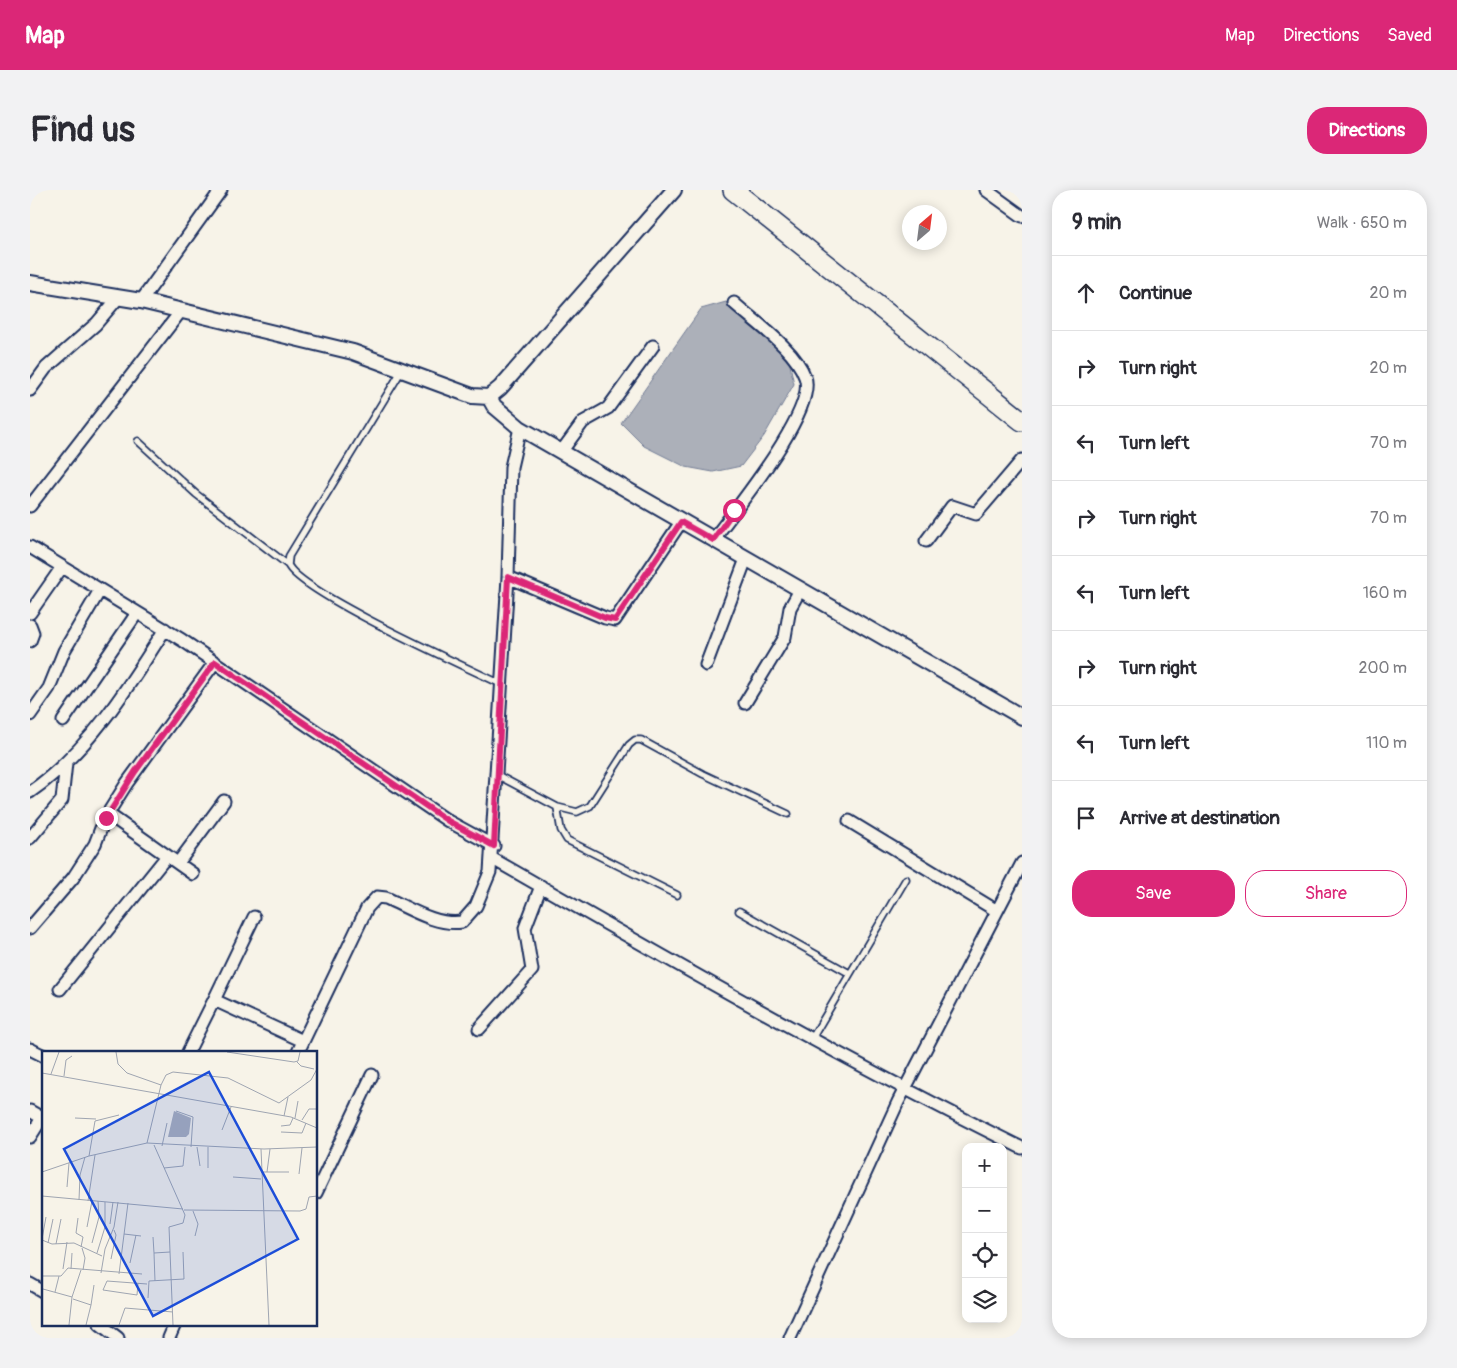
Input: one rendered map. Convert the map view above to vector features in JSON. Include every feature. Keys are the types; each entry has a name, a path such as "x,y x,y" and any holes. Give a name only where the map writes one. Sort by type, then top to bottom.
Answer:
{"highway":[{"path":"732,190 1022,421"}],"street":[{"path":"142,301 221,190"},
{"path":"986,190 1022,216"},
{"path":"30,283 142,301 353,352 472,396 489,397 500,388 671,194"},
{"path":"30,390 46,368 96,324 119,297"},
{"path":"713,540 788,438 798,413 806,384 806,377 784,348 734,303"},
{"path":"30,506 181,311"},
{"path":"561,452 583,422 608,408 653,346"},
{"path":"489,397 494,406 520,428 1022,717"},
{"path":"298,1051 367,908 377,897 386,898 435,920 446,923 462,922 476,906 487,880 493,859 494,846 508,577 511,467 520,428"},
{"path":"926,541 952,506 976,514 1022,460"},
{"path":"508,577 605,618 615,620 681,522"},
{"path":"31,549 165,629 448,821 494,846"},
{"path":"706,665 746,559"},
{"path":"30,613 62,566"},
{"path":"30,715 49,688 64,651 100,590"},
{"path":"745,702 785,637 788,615 800,590"},
{"path":"63,722 138,613"},
{"path":"30,625 33,633 30,641"},
{"path":"30,792 53,776 66,763 137,674 165,629"},
{"path":"30,928 73,878 127,783 215,662"},
{"path":"30,838 62,800 66,763"},
{"path":"178,863 224,801"},
{"path":"108,814 193,874"},
{"path":"849,821 997,911"},
{"path":"60,989 167,856"},
{"path":"493,859 811,1040 1022,1148"},
{"path":"790,1338 904,1089 997,911 1019,878 1022,863"},
{"path":"479,1028 532,970 525,928 541,886"},
{"path":"188,1051 254,917"},
{"path":"214,1000 303,1041"},
{"path":"30,1049 42,1055"},
{"path":"318,1189 372,1075"},
{"path":"30,1111 42,1118"},
{"path":"30,1137 42,1120"},
{"path":"30,1284 42,1291"},
{"path":"103,1326 118,1338"},
{"path":"169,1338 174,1326"}],"lane":[{"path":"288,565 289,556 402,370"},
{"path":"138,441 196,494 288,565 299,579 329,598 502,684"},
{"path":"497,776 557,807 577,812 590,806 629,745 636,740 642,740 703,774 788,814"},
{"path":"557,807 561,830 566,840 677,895"},
{"path":"811,1040 906,879"},
{"path":"739,911 849,973"}],"shaded area":[{"path":"726,302 759,328 789,360 794,384 764,436 741,466 713,472 686,467 644,446 621,423 701,309"}],"route":[{"path":"106,818 127,783 215,662 448,821 494,846 508,577 605,618 615,620 681,522 713,540 734,510"}]}
